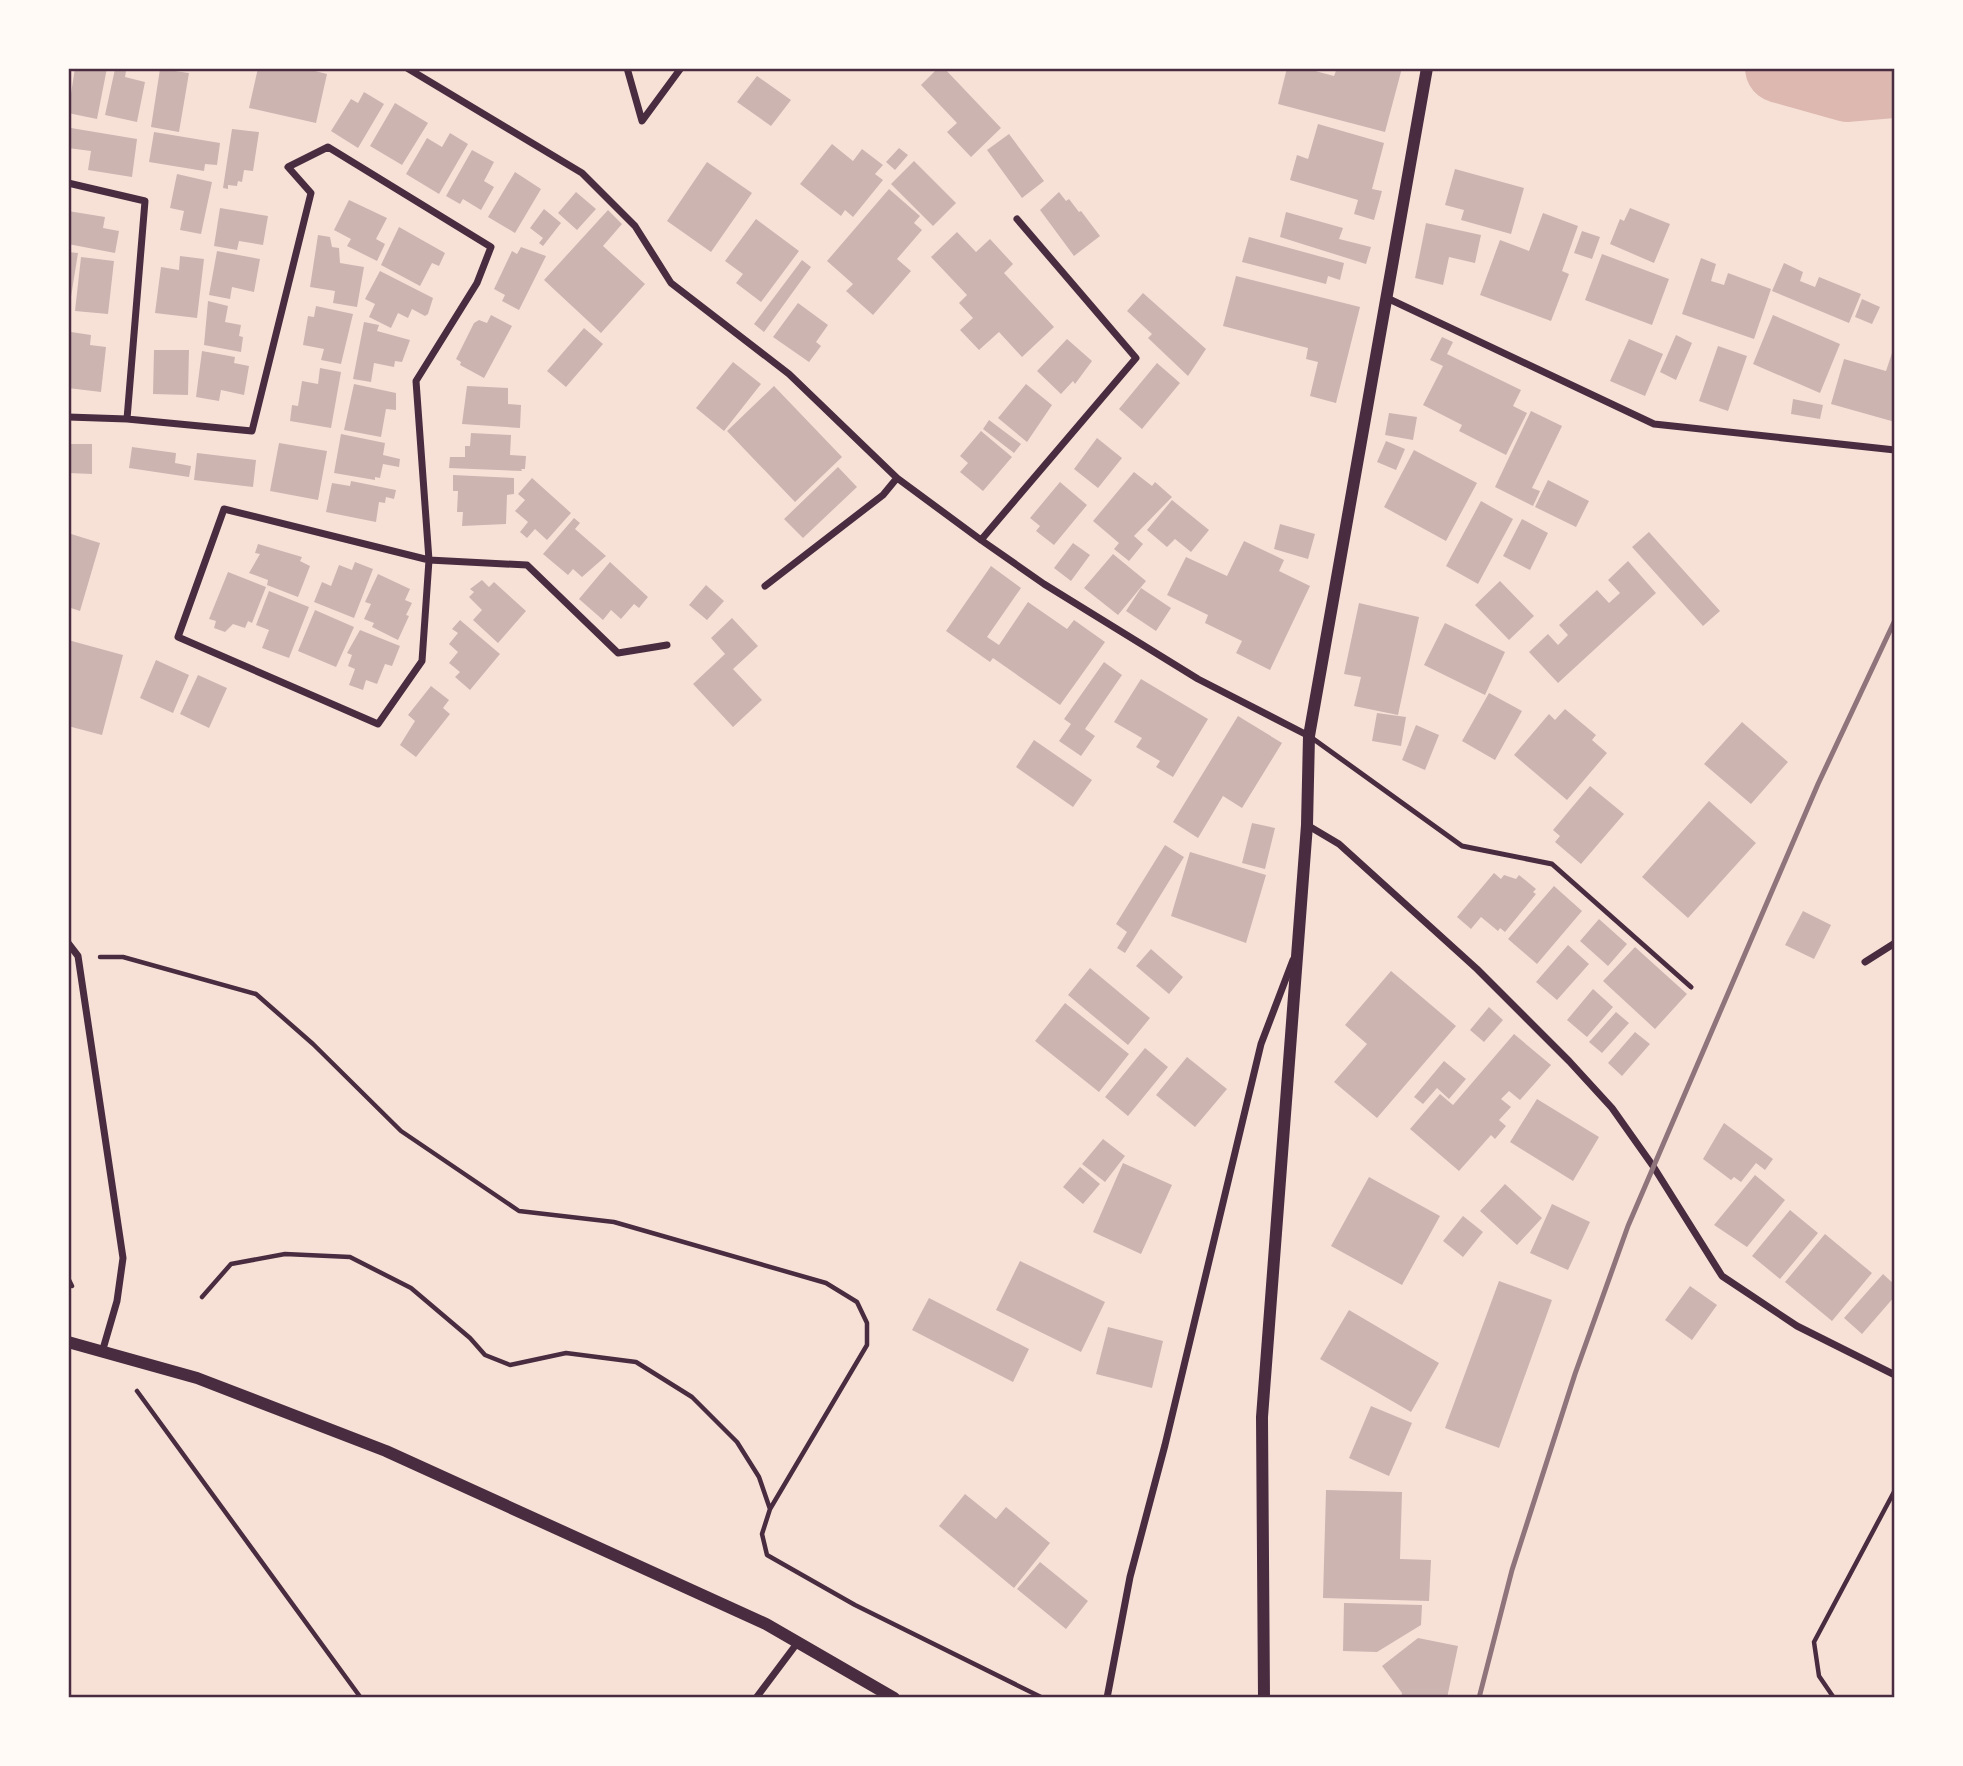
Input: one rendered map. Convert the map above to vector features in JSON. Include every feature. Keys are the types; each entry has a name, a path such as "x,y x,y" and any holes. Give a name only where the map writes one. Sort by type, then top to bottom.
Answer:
{"street":[{"path":"407,68 582,173 635,226 671,283 789,374 897,478 1044,584 1198,679 1309,736"},
{"path":"627,68 642,121 681,68"},
{"path":"1264,1698 1262,1418 1307,825 1309,736 1427,68"},
{"path":"68,417 127,419 253,432 311,193 288,167 328,147 491,247 477,283 416,381 429,560 422,662 378,724 178,638 224,509 429,560 527,565 618,653 667,645"},
{"path":"68,183 145,201 127,419"},
{"path":"981,540 1136,358 1017,219"},
{"path":"1387,298 1654,424 1895,450"},
{"path":"765,586 883,495 897,478"},
{"path":"1307,825 1339,844 1477,969 1569,1061 1612,1108 1653,1166 1723,1276 1797,1326 1895,1375"},
{"path":"68,943 78,956 123,1258 117,1301 103,1349"},
{"path":"1865,962 1895,943"},
{"path":"1107,1698 1130,1577 1165,1445 1261,1044 1297,949"},
{"path":"68,1342 103,1349 197,1378 386,1451 766,1624 894,1698"},
{"path":"756,1698 798,1642"}],"lane":[{"path":"1309,736 1462,846 1552,863 1691,987"}],"path":[{"path":"78,956 123,957 256,994 313,1044 401,1131 519,1211 614,1222 826,1283 857,1301 867,1323 867,1345 770,1509 762,1534 767,1555 855,1605 1043,1698"},
{"path":"202,1297 231,1264 285,1254 350,1257 411,1288 470,1338 485,1355 510,1365 566,1353 636,1362 692,1397 737,1442 759,1477 770,1509"},
{"path":"68,1278 72,1286"},
{"path":"137,1391 361,1698"},
{"path":"1834,1698 1819,1676 1814,1642 1895,1490"}],"building":[{"path":"75,68 107,68 97,119 68,113"},
{"path":"258,68 303,68 327,74 316,123 249,108"},
{"path":"938,68 944,68 1001,128 971,157 947,132 957,123 921,85"},
{"path":"1287,68 1304,68 1334,76 1337,68 1402,68 1385,132 1278,104"},
{"path":"115,69 126,71 125,77 145,82 137,122 105,115"},
{"path":"160,69 189,73 179,132 151,127"},
{"path":"757,76 791,100 771,126 737,102"},
{"path":"364,92 384,104 358,148 331,131 351,99 358,103"},
{"path":"395,103 428,123 402,165 370,146"},
{"path":"1318,124 1384,143 1372,189 1382,191 1374,220 1354,214 1358,200 1290,180 1297,155 1308,159"},
{"path":"71,128 137,139 132,177 88,170 91,151 68,148"},
{"path":"232,129 259,132 253,171 244,170 242,182 238,181 237,186 228,185 228,189 223,188"},
{"path":"154,132 220,143 217,165 205,164 204,171 149,162"},
{"path":"450,133 468,144 439,194 406,174 427,138 442,147"},
{"path":"1009,134 1044,181 1022,198 987,150"},
{"path":"832,144 853,161 862,149 883,165 875,174 883,180 853,217 845,210 841,216 800,184"},
{"path":"899,148 908,155 895,170 886,162"},
{"path":"472,150 494,162 484,181 494,187 481,210 463,199 460,204 446,196"},
{"path":"914,161 956,203 933,226 891,184"},
{"path":"707,162 752,193 711,252 667,221"},
{"path":"1455,169 1524,188 1511,234 1461,220 1464,210 1445,205"},
{"path":"515,172 541,189 515,233 488,217"},
{"path":"177,174 212,182 201,234 180,230 184,211 170,208"},
{"path":"889,189 920,216 914,223 922,230 897,259 911,271 873,315 846,291 853,284 827,261"},
{"path":"576,192 596,209 577,230 558,213"},
{"path":"1059,192 1066,201 1069,199 1079,212 1081,211 1100,236 1074,256 1040,210"},
{"path":"349,200 387,218 376,239 385,244 377,261 347,246 351,239 334,230"},
{"path":"220,208 268,216 263,245 239,241 237,250 214,246"},
{"path":"1630,208 1670,224 1654,263 1610,244 1620,219 1624,221"},
{"path":"544,209 561,223 543,246 539,243 543,238 530,228"},
{"path":"608,210 622,224 603,246 645,284 601,333 544,280"},
{"path":"68,211 105,217 103,228 119,231 115,253 68,244"},
{"path":"1286,212 1343,228 1339,239 1371,247 1366,264 1280,237"},
{"path":"1543,213 1578,226 1562,271 1569,274 1551,321 1480,295 1500,240 1529,251"},
{"path":"756,219 799,251 761,302 736,283 743,274 725,261"},
{"path":"1426,223 1481,235 1475,263 1449,257 1443,285 1415,278"},
{"path":"399,227 445,253 439,266 432,263 420,286 381,265"},
{"path":"1582,231 1600,237 1592,259 1574,253"},
{"path":"957,232 976,252 990,239 1013,264 1004,273 1054,327 1022,357 999,332 979,350 960,330 973,318 959,303 967,295 931,257"},
{"path":"318,235 330,237 332,247 339,248 340,263 364,267 357,307 333,303 335,291 310,287"},
{"path":"1249,237 1344,263 1340,280 1328,276 1326,284 1242,262"},
{"path":"521,247 546,256 519,310 502,301 505,295 494,289 512,251 517,254"},
{"path":"217,251 260,259 254,292 232,287 230,299 209,295"},
{"path":"68,252 78,253 70,303 68,303"},
{"path":"1602,254 1669,279 1652,325 1585,300"},
{"path":"180,256 204,259 197,318 155,313 161,267 179,270"},
{"path":"81,257 114,261 108,314 75,311"},
{"path":"1701,258 1716,264 1711,281 1724,285 1728,273 1771,289 1754,339 1682,314"},
{"path":"802,260 811,267 764,332 754,324"},
{"path":"1784,263 1803,272 1800,281 1815,287 1819,277 1861,294 1849,323 1772,291"},
{"path":"380,271 433,298 428,314 425,316 412,309 408,318 398,313 391,328 369,317 375,304 365,299"},
{"path":"1236,276 1360,307 1336,403 1310,396 1318,362 1306,359 1308,348 1223,326"},
{"path":"1143,293 1206,349 1188,376 1148,338 1152,334 1127,311"},
{"path":"1862,299 1880,307 1872,324 1855,317"},
{"path":"208,301 228,306 225,322 241,325 241,352 204,345"},
{"path":"798,303 828,325 816,342 821,346 809,362 773,337"},
{"path":"316,306 353,314 341,364 321,360 324,349 303,345 308,316 314,317"},
{"path":"491,315 512,326 484,378 460,365 461,362 456,359 474,323 479,320 487,323"},
{"path":"1773,315 1840,344 1820,393 1753,364"},
{"path":"364,322 379,325 377,331 410,340 402,362 395,361 394,367 374,363 371,382 353,379"},
{"path":"584,328 603,344 566,387 547,371"},
{"path":"71,332 91,335 90,345 106,347 101,392 68,388"},
{"path":"1676,335 1692,343 1676,380 1660,372"},
{"path":"1442,337 1453,342 1447,354 1521,390 1513,406 1527,413 1506,455 1459,431 1462,425 1423,405 1443,366 1430,360"},
{"path":"1067,339 1092,361 1075,384 1073,381 1061,394 1037,371"},
{"path":"1629,339 1663,354 1645,396 1610,381"},
{"path":"1718,346 1747,356 1728,411 1699,401"},
{"path":"154,350 189,350 188,395 153,394"},
{"path":"202,351 235,357 234,363 249,366 244,395 221,390 219,401 196,397"},
{"path":"1892,353 1895,354 1895,422 1831,404 1844,359 1886,371"},
{"path":"733,362 761,384 724,431 696,408"},
{"path":"1157,363 1180,383 1142,429 1119,409"},
{"path":"320,368 341,372 331,428 290,421 292,405 298,406 302,381 318,384"},
{"path":"354,384 396,393 396,410 386,409 381,437 344,430"},
{"path":"1026,384 1052,405 1027,442 998,418"},
{"path":"467,386 508,388 508,404 521,405 520,428 462,424"},
{"path":"774,386 842,457 795,502 727,431"},
{"path":"1793,399 1823,405 1820,419 1791,414"},
{"path":"1531,411 1562,426 1532,488 1540,491 1533,506 1495,487"},
{"path":"1389,413 1417,417 1413,440 1385,435"},
{"path":"989,420 1021,444 1014,453 983,429"},
{"path":"981,431 1012,457 983,491 960,472 968,463 960,456"},
{"path":"471,433 511,435 510,455 526,456 525,469 449,468 450,457 465,457 465,446 470,446"},
{"path":"341,434 385,443 383,455 400,459 399,467 383,464 380,478 375,477 375,480 334,473"},
{"path":"1097,438 1122,458 1098,488 1074,469"},
{"path":"1386,441 1405,449 1396,470 1377,462"},
{"path":"279,443 327,451 318,500 270,491"},
{"path":"68,444 92,444 92,474 68,473"},
{"path":"132,447 176,453 175,463 191,466 189,477 129,468"},
{"path":"1414,450 1477,483 1446,541 1384,507"},
{"path":"197,453 256,460 253,487 194,480"},
{"path":"838,467 857,487 803,538 784,519"},
{"path":"1134,472 1152,486 1155,482 1172,497 1134,536 1143,544 1129,561 1114,549 1119,543 1093,521"},
{"path":"453,475 514,478 514,494 507,495 506,524 462,526 463,512 457,512 458,491 453,491"},
{"path":"532,478 571,513 547,540 535,529 527,538 520,532 528,522 515,511 525,500 518,494"},
{"path":"1548,480 1589,501 1576,527 1535,507"},
{"path":"351,481 396,490 394,499 386,497 385,503 379,502 376,522 326,512 332,483 350,486"},
{"path":"1060,482 1087,505 1054,545 1036,531 1040,526 1030,518"},
{"path":"1172,500 1209,530 1191,552 1175,539 1167,547 1147,530"},
{"path":"1481,501 1513,519 1478,584 1446,566"},
{"path":"574,518 580,523 575,529 606,556 582,577 573,569 568,575 543,554"},
{"path":"1522,519 1548,533 1530,570 1503,556"},
{"path":"1280,524 1315,534 1308,559 1274,549"},
{"path":"1649,532 1720,611 1703,626 1632,547"},
{"path":"68,533 100,543 80,611 68,607"},
{"path":"1244,541 1284,560 1279,571 1310,586 1270,670 1236,653 1242,641 1205,623 1208,615 1167,595 1186,557 1227,576"},
{"path":"1073,543 1090,555 1071,581 1054,568"},
{"path":"258,544 302,557 300,561 310,566 298,597 267,585 268,580 249,573 260,554 255,553"},
{"path":"1113,554 1146,581 1118,615 1084,588"},
{"path":"1628,561 1656,593 1558,683 1529,652 1548,634 1558,645 1568,635 1559,625 1597,590 1609,603 1620,593 1608,580"},
{"path":"355,562 373,569 354,618 314,602 322,582 331,586 339,565 352,570"},
{"path":"610,562 648,597 639,608 634,604 621,619 611,610 603,620 579,599"},
{"path":"991,566 1021,588 987,637 999,645 1028,602 1067,629 1074,620 1105,642 1060,705 993,658 990,662 946,631"},
{"path":"228,572 266,587 252,623 248,621 245,628 233,624 225,632 214,628 216,621 209,619"},
{"path":"378,574 410,589 405,600 412,603 406,615 409,616 398,640 372,627 374,623 364,619 371,604 365,602"},
{"path":"482,580 489,587 494,582 526,611 498,643 473,620 482,610 469,597 474,592 470,589"},
{"path":"1500,581 1534,616 1509,640 1475,605"},
{"path":"706,585 724,601 707,620 689,605"},
{"path":"1141,588 1171,608 1156,631 1126,611"},
{"path":"269,591 309,607 289,658 262,648 269,630 256,625"},
{"path":"1359,603 1419,617 1398,715 1354,706 1361,677 1344,674"},
{"path":"315,610 354,627 336,667 298,651"},
{"path":"732,618 758,646 733,669 762,700 733,727 693,684 725,654 711,638"},
{"path":"460,620 500,654 470,690 455,677 460,672 449,663 458,652 449,644 458,633 452,629"},
{"path":"1445,623 1505,652 1485,695 1424,665"},
{"path":"360,630 400,646 392,666 385,664 377,684 366,680 363,690 349,685 355,669 348,666 352,655 347,653"},
{"path":"68,640 123,655 102,735 68,726"},
{"path":"156,660 189,675 173,713 140,698"},
{"path":"1104,662 1122,675 1085,729 1095,736 1081,756 1059,741 1071,724 1064,719"},
{"path":"198,675 227,688 209,728 180,714"},
{"path":"1141,679 1208,719 1173,777 1156,767 1160,761 1136,747 1142,738 1114,722"},
{"path":"431,686 449,700 443,708 450,714 416,757 400,745 415,721 408,715"},
{"path":"1489,693 1522,711 1495,760 1462,741"},
{"path":"1565,709 1596,735 1592,740 1607,753 1567,800 1514,755 1549,714 1555,720"},
{"path":"1377,713 1406,717 1401,746 1372,741"},
{"path":"1238,716 1282,743 1242,808 1223,796 1198,838 1173,822"},
{"path":"1742,722 1788,762 1751,804 1704,764"},
{"path":"1416,725 1439,735 1425,770 1402,760"},
{"path":"1034,740 1092,780 1073,807 1016,767"},
{"path":"1590,786 1624,814 1581,864 1555,842 1560,836 1553,830"},
{"path":"1709,801 1756,843 1688,918 1642,877"},
{"path":"1252,823 1275,828 1265,869 1242,863"},
{"path":"1165,845 1184,857 1125,953 1117,948 1127,932 1116,924"},
{"path":"1190,852 1266,875 1246,943 1171,916"},
{"path":"1494,873 1501,879 1504,875 1516,879 1519,875 1536,889 1533,892 1536,894 1505,932 1500,928 1498,931 1481,917 1471,929 1457,917"},
{"path":"1554,886 1582,911 1537,964 1508,939"},
{"path":"1803,911 1831,925 1814,959 1785,945"},
{"path":"1599,919 1627,944 1608,966 1580,941"},
{"path":"1568,945 1589,964 1557,1000 1536,982"},
{"path":"1635,947 1687,994 1655,1029 1603,981"},
{"path":"1151,949 1183,977 1169,994 1136,966"},
{"path":"1090,968 1150,1018 1128,1045 1068,995"},
{"path":"1391,971 1456,1026 1377,1118 1334,1082 1367,1044 1345,1025"},
{"path":"1593,989 1613,1007 1587,1037 1567,1020"},
{"path":"1065,1003 1129,1054 1099,1092 1035,1041"},
{"path":"1489,1007 1503,1020 1484,1042 1470,1030"},
{"path":"1616,1012 1629,1023 1602,1053 1589,1042"},
{"path":"1635,1032 1650,1044 1622,1076 1608,1063"},
{"path":"1514,1034 1551,1065 1520,1100 1509,1091 1501,1099 1511,1107 1499,1120 1506,1126 1495,1139 1491,1135 1459,1171 1410,1129 1440,1094 1453,1105"},
{"path":"1145,1048 1168,1067 1128,1116 1105,1097"},
{"path":"1187,1057 1227,1089 1195,1127 1156,1095"},
{"path":"1444,1061 1466,1079 1449,1099 1437,1088 1423,1104 1414,1097"},
{"path":"1537,1099 1599,1137 1573,1181 1510,1142"},
{"path":"1724,1123 1773,1159 1765,1170 1756,1163 1741,1182 1734,1177 1731,1180 1703,1159"},
{"path":"1103,1139 1125,1156 1105,1182 1082,1164"},
{"path":"1123,1163 1172,1185 1141,1254 1093,1232"},
{"path":"1080,1167 1100,1184 1083,1204 1063,1187"},
{"path":"1755,1175 1785,1200 1747,1247 1714,1225"},
{"path":"1369,1177 1440,1216 1402,1285 1331,1246"},
{"path":"1505,1184 1542,1218 1517,1245 1480,1211"},
{"path":"1552,1204 1590,1222 1568,1270 1530,1253"},
{"path":"1790,1210 1818,1233 1780,1279 1752,1256"},
{"path":"1463,1216 1483,1232 1463,1257 1443,1241"},
{"path":"1825,1234 1872,1273 1832,1321 1785,1282"},
{"path":"1020,1261 1105,1302 1081,1352 996,1310"},
{"path":"1883,1274 1895,1285 1895,1296 1862,1334 1844,1318"},
{"path":"1499,1281 1552,1300 1499,1448 1445,1428"},
{"path":"1690,1286 1717,1305 1692,1340 1665,1320"},
{"path":"929,1298 1029,1349 1013,1382 912,1330"},
{"path":"1349,1310 1439,1363 1411,1412 1320,1359"},
{"path":"1108,1327 1163,1341 1152,1388 1096,1374"},
{"path":"1371,1406 1412,1423 1389,1476 1349,1458"},
{"path":"1326,1490 1402,1492 1400,1559 1431,1560 1429,1601 1323,1598"},
{"path":"965,1494 996,1519 1006,1507 1050,1543 1014,1588 939,1526"},
{"path":"1040,1562 1088,1601 1066,1629 1017,1589"},
{"path":"1344,1603 1422,1605 1421,1625 1377,1652 1343,1651"},
{"path":"1418,1638 1458,1646 1447,1698 1401,1698 1402,1693 1382,1666"}],"waterway":[{"path":"1780,68 1848,87 1895,83"}],"railway":[{"path":"1479,1698 1512,1570 1575,1374 1628,1226 1818,784 1895,620"}]}
